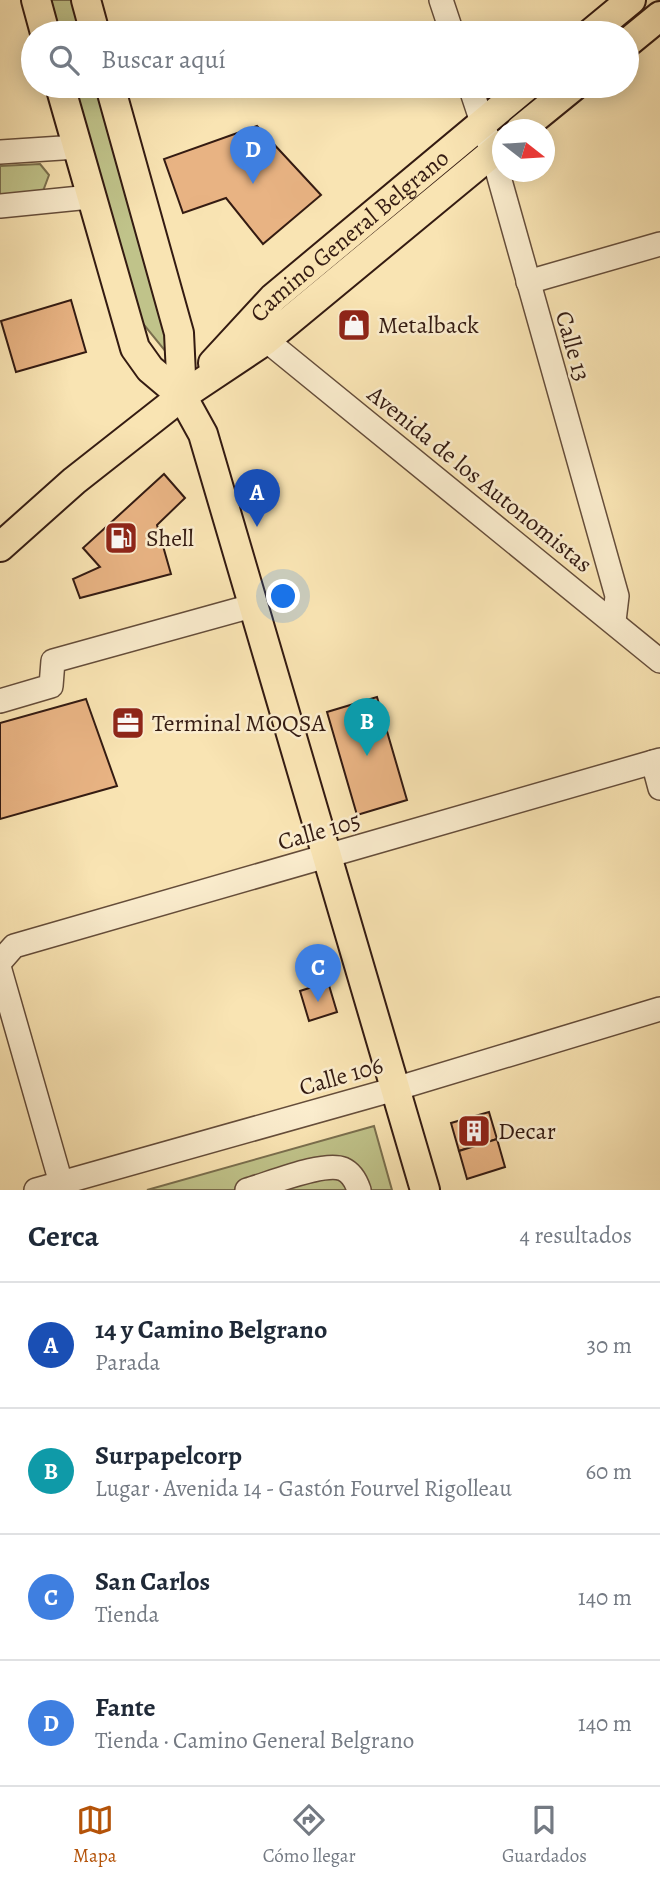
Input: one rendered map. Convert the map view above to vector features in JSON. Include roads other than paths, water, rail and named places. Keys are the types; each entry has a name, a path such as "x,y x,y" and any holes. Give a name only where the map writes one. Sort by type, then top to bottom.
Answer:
{"main road":[{"path":"36,0 42,21"},
{"path":"86,0 92,21"},
{"path":"606,21 631,0"},
{"path":"639,33 660,16"},
{"path":"63,98 135,348 150,369 183,396 203,434 425,1190"},
{"path":"113,98 179,333 183,396"},
{"name":"Camino General Belgrano","path":"183,396 273,298 512,98"},
{"path":"534,119 559,98"},
{"name":"Camino General Belgrano","path":"0,547 74,481 183,396 267,340 492,152"}],"street":[{"path":"441,0 448,21"},
{"name":"Calle 13","path":"474,98 482,122 492,139"},
{"path":"0,152 77,147"},
{"name":"Calle 13","path":"505,182 528,282 617,596 614,621"},
{"path":"0,206 90,197"},
{"path":"528,282 660,244"},
{"name":"Avenida de los Autonomistas","path":"267,340 660,661"},
{"path":"0,701 51,686 53,661 255,605"},
{"path":"656,761 660,788"},
{"name":"Calle 105","path":"0,962 14,946 656,761"},
{"path":"0,970 61,1183"},
{"name":"Calle 106","path":"36,1190 660,1009"},
{"path":"247,1190 329,1167 344,1170 354,1178 359,1190"}],"place":[{"name":"Fante","path":"253,184"},
{"name":"Metalback","path":"354,325"},
{"name":"14 y Camino Belgrano","path":"257,527"},
{"name":"Shell","path":"121,538"},
{"name":"Terminal MOQSA","path":"128,723"},
{"name":"Surpapelcorp","path":"367,756"},
{"name":"San Carlos","path":"318,1002"},
{"name":"Decar","path":"474,1131"}]}
